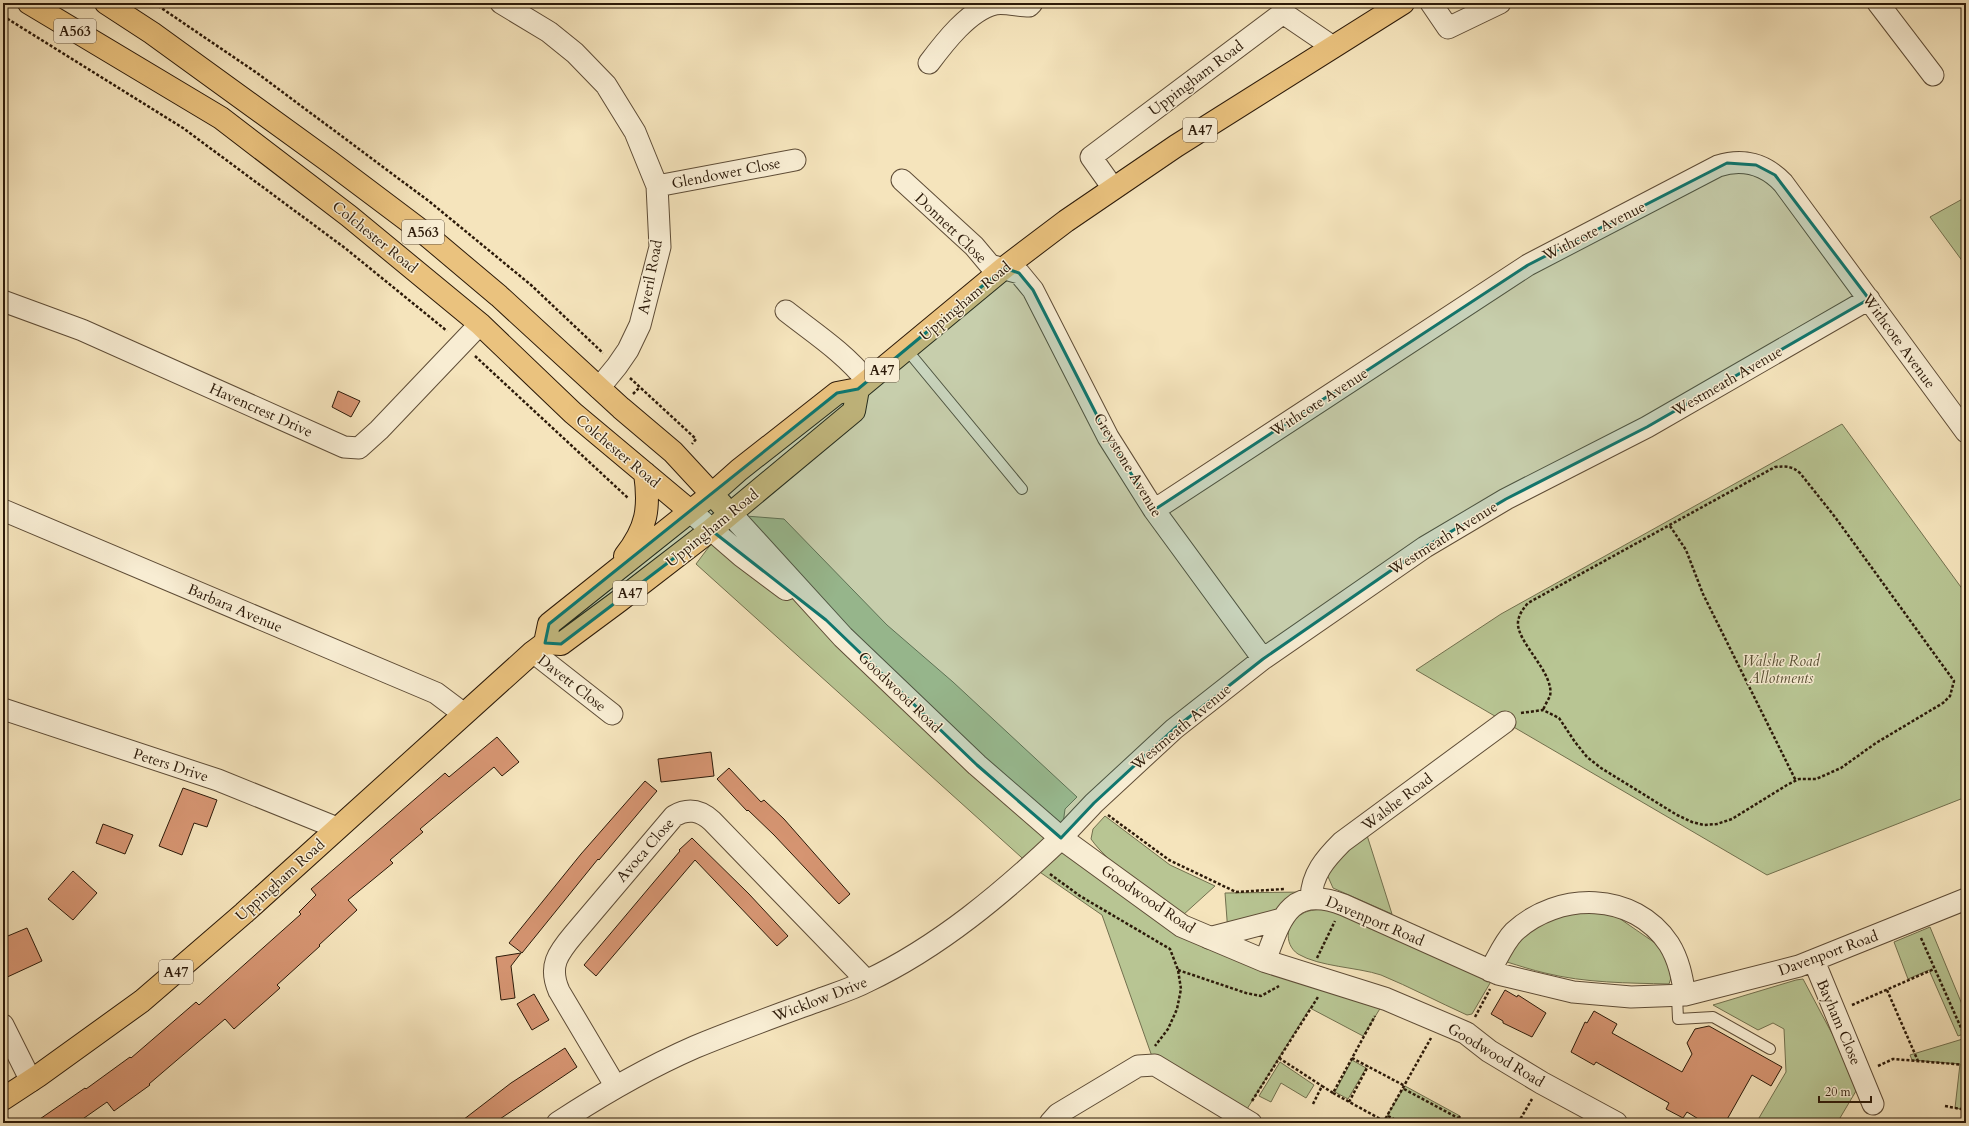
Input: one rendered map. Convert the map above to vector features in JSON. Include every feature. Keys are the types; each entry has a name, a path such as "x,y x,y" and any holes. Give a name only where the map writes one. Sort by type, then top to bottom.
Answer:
{"highway":[{"name":"Colchester Road","path":"29,3 221,118 249,138 390,249 480,324 573,413 690,511"},
{"path":"58,3 97,29 121,59"},
{"name":"Colchester Road","path":"106,3 152,33 330,162 423,232 499,296 599,388 673,452 730,513"},
{"name":"Uppingham Road","path":"3,1099 32,1081 142,1001 244,913 539,647 549,624 712,494 739,470 837,393 862,385 907,350 1004,268 1113,188 1176,146 1402,3"},
{"name":"Uppingham Road","path":"539,647 561,644 619,602 711,530 854,411 862,385"},
{"path":"612,573 630,551 646,519 648,493 645,473"}],"street":[{"name":"Averil Road","path":"501,3 548,32 570,49 606,86 635,132 657,186 660,246 640,325 628,350 599,388"},
{"path":"1431,3 1448,28 1500,3"},
{"path":"1878,3 1933,75"},
{"path":"929,63 947,39 969,17 995,4 1030,5"},
{"name":"Uppingham Road","path":"1113,188 1091,157 1283,13 1333,47"},
{"name":"Glendower Close","path":"657,186 795,160"},
{"name":"Withcote Avenue","path":"1154,510 1528,265 1714,168 1727,163 1747,162 1756,165 1775,175 1783,182 1966,432"},
{"name":"Donnett Close","path":"902,180 974,246 990,265 1004,268"},
{"name":"Greystone Avenue","path":"1004,268 1019,274 1040,301 1108,437 1154,510 1263,659"},
{"name":"Westmeath Avenue","path":"1061,838 1094,803 1174,729 1263,659 1425,546 1492,507 1647,427 1869,299"},
{"name":"Havencrest Drive","path":"3,302 82,330 344,447 359,448 380,430 480,324"},
{"path":"786,311 837,350 856,368 862,385"},
{"name":"Barbara Avenue","path":"3,510 436,693 464,714"},
{"name":"Goodwood Road","path":"690,511 711,530 826,620"},
{"name":"Goodwood Road","path":"730,513 826,620 886,680 972,760 1061,838 1182,926 1265,961 1386,999 1466,1033 1490,1051 1542,1083 1616,1123"},
{"name":"Davett Close","path":"539,647 612,714"},
{"name":"Peters Drive","path":"3,709 218,780 337,828"},
{"name":"Walshe Road","path":"1312,893 1318,870 1328,856 1342,842 1504,722"},
{"name":"Avoca Close","path":"616,1087 559,991 554,976 556,960 564,946 609,892 674,816 681,812 697,811 712,821 867,981"},
{"name":"Wicklow Drive","path":"558,1123 616,1087 655,1066 696,1047 867,981 910,957 951,930 1036,862 1061,838"},
{"name":"Davenport Road","path":"1265,961 1282,919 1312,893 1494,972 1541,986 1587,995 1631,997 1681,996 1814,961 1966,899"},
{"path":"1494,972 1514,933 1532,919 1564,905 1597,902 1611,904 1637,914 1659,932 1676,956 1680,970 1681,996"},
{"path":"1209,938 1282,919"},
{"name":"Bayham Close","path":"1814,961 1873,1104"},
{"path":"3,1025 32,1081"},
{"path":"1050,1123 1058,1114 1138,1066 1155,1065 1247,1120"}],"lane":[{"path":"907,350 1022,489"},
{"path":"1681,996 1678,1019 1713,1017 1770,1049"}],"path":[{"path":"3,16 183,128 357,256 461,343 633,502"},
{"path":"1504,722 1524,711 1544,710 1559,718 1574,742 1587,757 1601,768 1692,822 1704,825 1717,824 1732,819 1787,784 1796,781 1816,779 1841,768 1859,757 1876,743 1943,703 1950,696 1954,681 1835,517 1800,473 1794,468 1786,466 1775,467 1528,603 1521,612 1518,623 1522,635 1548,681 1550,694 1544,710"},
{"path":"1670,526 1686,550 1703,594 1796,781"},
{"path":"1094,803 1113,820 1169,860 1236,892 1312,893"},
{"path":"1036,862 1080,896 1170,949 1178,970 1181,988 1177,1009 1168,1029 1138,1066"},
{"path":"1308,974 1344,906"},
{"path":"1914,920 1934,969 1966,1039"},
{"path":"1835,1013 1934,969"},
{"path":"1178,970 1246,993 1261,996 1279,985 1285,986"},
{"path":"1466,1033 1494,972"},
{"path":"1247,1120 1279,1058 1310,1007 1330,981"},
{"path":"1887,990 1918,1062"},
{"path":"1333,1093 1386,999"},
{"path":"1279,1058 1333,1093 1384,1122 1405,1087 1440,1022"},
{"path":"1352,1058 1459,1117 1456,1123"},
{"path":"1860,1074 1893,1059 1966,1065"},
{"path":"1349,1102 1368,1066"},
{"path":"1518,1123 1542,1083"},
{"path":"1313,1104 1322,1086"},
{"path":"1945,1106 1966,1110"},
{"path":"1388,1116 1401,1123"}],"highlighted area":[{"path":"1727,163 1756,165 1775,175 1869,299 1647,427 1506,499 1425,547 1263,659 1174,729 1094,803 1061,838 977,765 826,620 711,530 561,644 545,643 549,624 837,393 858,389 1004,268 1019,273 1033,290 1108,437 1154,510 1528,265"}],"green space":[{"path":"1966,197 1966,266 1930,217"},
{"name":"Walshe Road Allotments","path":"1842,424 1966,594 1966,797 1767,875 1416,670 1501,614"},
{"path":"733,515 784,519 887,625 953,682 1077,797 1065,809 1061,839 1176,927 1386,999 1363,1036 1310,1008 1242,1117 1155,1065 1102,915 1031,866 696,564"},
{"path":"1105,816 1170,865 1215,886 1183,915 1121,869 1099,849 1091,839 1093,829"},
{"path":"1365,829 1392,914 1333,888 1322,863"},
{"path":"1305,892 1263,920 1228,933 1225,893"},
{"path":"1322,909 1342,913 1493,978 1472,1014 1467,1015 1381,975 1317,962 1307,958 1293,950 1288,939 1288,933 1297,917 1312,910"},
{"path":"1592,911 1616,916 1658,945 1671,966 1672,975 1669,984 1607,982 1575,979 1540,972 1507,962 1508,953 1529,930 1570,912"},
{"path":"1930,927 1966,1014 1966,1033 1958,1036 1929,970 1908,979 1894,942"},
{"path":"1803,979 1853,1073 1856,1091 1837,1123 1756,1123 1786,1072 1784,1029 1773,1023 1758,1030 1713,1005"},
{"path":"1966,1038 1966,1110 1955,1108 1960,1064 1912,1060 1910,1055"},
{"path":"1352,1060 1366,1068 1348,1099 1335,1092"},
{"path":"1280,1062 1314,1085 1306,1098 1281,1083 1271,1102 1259,1096"},
{"path":"1405,1086 1460,1116 1455,1123 1388,1123 1384,1121"}],"building":[{"path":"338,391 360,401 351,417 332,407"},
{"path":"497,737 519,762 502,776 494,767 420,829 423,832 390,860 393,863 348,900 357,910 277,985 280,988 234,1029 225,1019 149,1084 150,1085 114,1111 107,1102 77,1123 34,1123 85,1088 86,1089 130,1057 131,1058 196,1002 199,1005 301,914 299,912 316,895 311,889 445,773 449,777"},
{"path":"711,752 714,776 661,782 658,759"},
{"path":"729,768 761,802 764,800 784,819 850,894 839,904 774,835 748,810 747,811 717,779"},
{"path":"645,781 657,791 599,860 598,859 522,953 509,943 581,854"},
{"path":"183,788 217,800 207,827 194,823 182,855 159,846"},
{"path":"103,824 133,835 125,854 96,843"},
{"path":"692,838 749,894 788,936 777,946 695,860 596,976 584,965 680,851 679,850"},
{"path":"73,871 97,893 73,920 48,899"},
{"path":"27,928 42,961 3,979 3,938"},
{"path":"521,953 511,966 515,998 501,1000 496,957"},
{"path":"1505,990 1517,997 1518,995 1546,1013 1532,1037 1503,1023 1503,1021 1491,1014"},
{"path":"534,994 549,1020 532,1030 517,1004"},
{"path":"1594,1011 1617,1024 1612,1033 1682,1072 1692,1054 1687,1043 1695,1029 1709,1026 1782,1067 1771,1086 1752,1075 1725,1123 1705,1123 1687,1112 1683,1118 1666,1109 1669,1103 1596,1062 1594,1065 1571,1052 1585,1022 1587,1023"},
{"path":"565,1048 577,1067 494,1123 459,1123 511,1083"}]}
